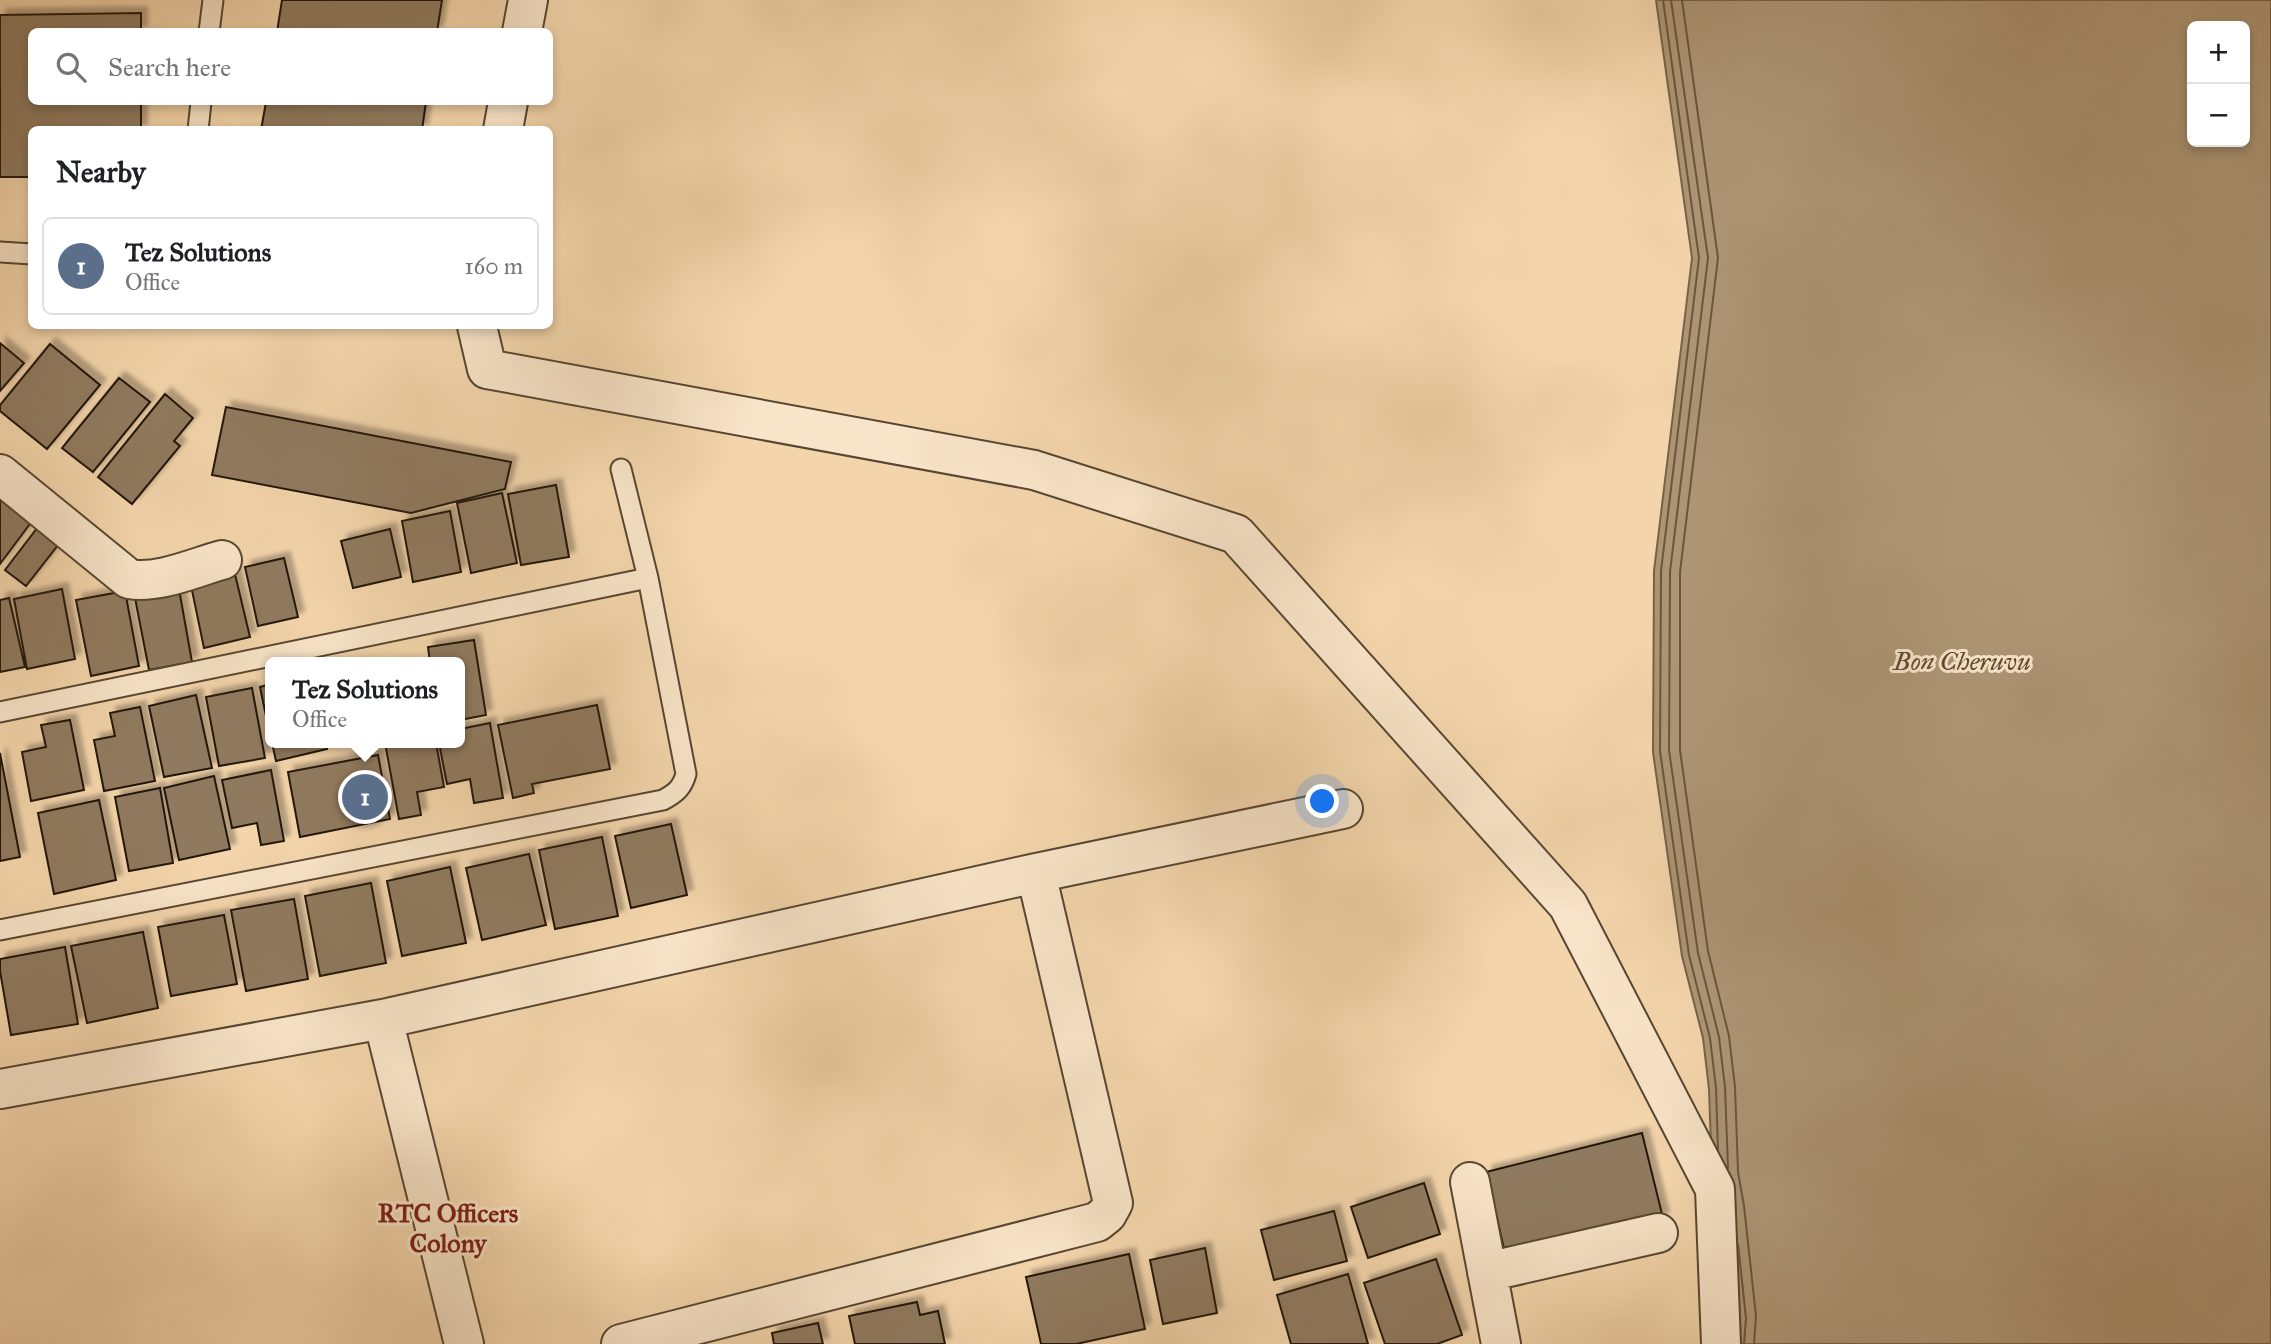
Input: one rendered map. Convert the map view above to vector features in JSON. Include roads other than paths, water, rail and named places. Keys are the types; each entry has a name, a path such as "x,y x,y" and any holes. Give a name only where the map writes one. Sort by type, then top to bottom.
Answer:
{"street":[{"path":"523,28 528,0"},
{"path":"504,126 507,105"},
{"path":"478,329 487,369 1034,470 1236,534 1568,905 1715,1189 1721,1344"},
{"path":"0,474 129,579 141,581 158,578 222,560"},
{"path":"0,1089 383,1019 1037,873 1343,809"},
{"path":"621,1344 1097,1222 1107,1214 1113,1203 1037,873"},
{"path":"383,1019 464,1344"},
{"path":"1470,1182 1501,1344"},
{"path":"1487,1272 1658,1233"}],"lane":[{"path":"210,28 213,0"},
{"path":"198,126 201,105"},
{"path":"0,252 28,254"},
{"path":"0,930 663,800 675,793 682,786 686,774 648,578 621,468"},
{"path":"266,657 648,578"},
{"path":"0,712 265,657"}],"water":[{"name":"Bon Cheruvu","path":"1656,0 2271,0 2271,1344 1728,1344 1712,1175 1709,1089 1703,1038 1682,956 1653,752 1654,571 1692,258"}],"place":[{"name":"Tez Solutions","path":"365,797"}],"district":[{"name":"RTC Officers Colony","path":"448,1228"}]}
